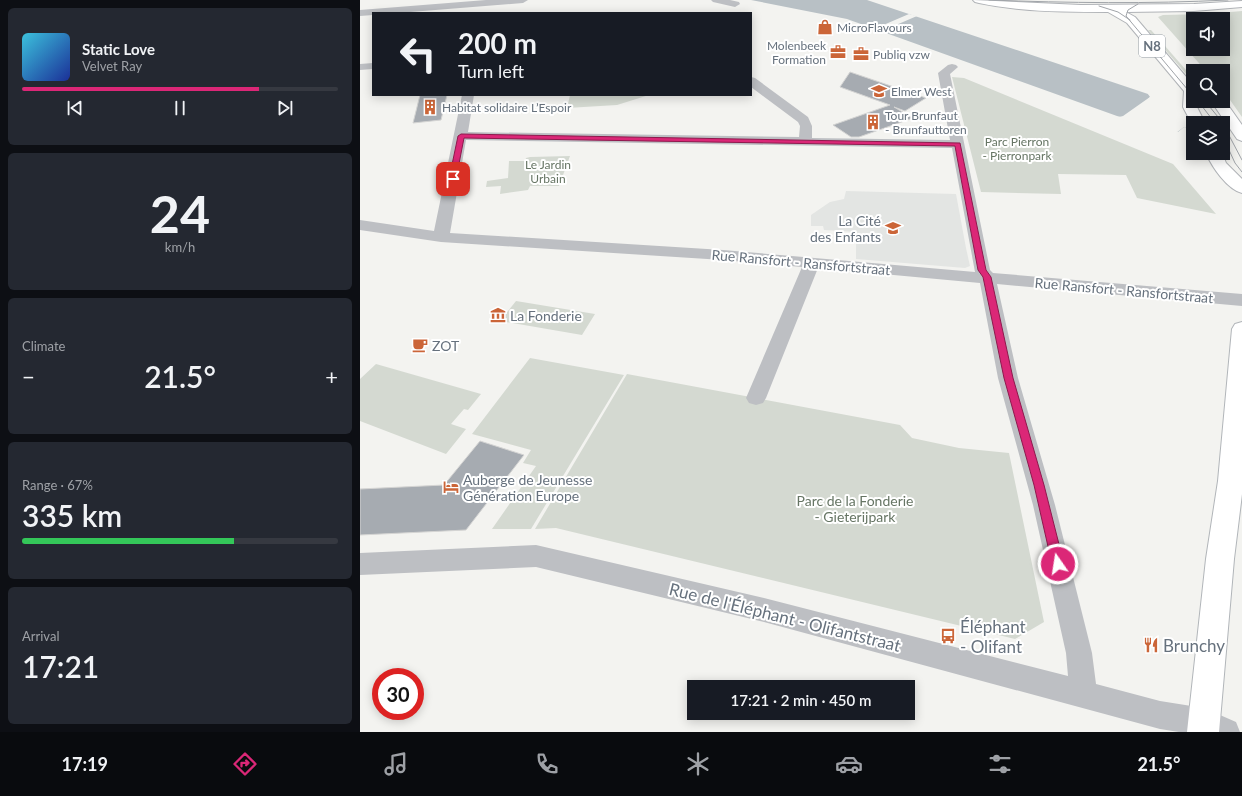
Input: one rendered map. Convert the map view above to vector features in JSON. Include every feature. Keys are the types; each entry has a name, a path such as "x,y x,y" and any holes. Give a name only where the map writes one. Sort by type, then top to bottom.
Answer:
{"main road":[{"path":"978,0 1019,7 1111,7 1134,4 1202,8 1242,4"},
{"name":"N8","path":"1134,4 1150,20"},
{"name":"N8","path":"1111,7 1131,20 1191,91 1190,106 1195,116"},
{"path":"1223,108 1240,133"},
{"path":"1218,160 1220,165 1242,188"},
{"path":"1211,729 1220,559 1231,481 1242,329"}],"street":[{"path":"360,13 413,7 523,0"},
{"path":"716,0 735,4"},
{"path":"360,67 372,66"},
{"path":"952,67 944,73 982,270 987,277 1008,378 1039,485 1077,646 1084,694"},
{"path":"752,83 803,120 806,126 805,142"},
{"path":"442,238 468,96"},
{"path":"461,136 958,144"},
{"name":"Rue Ransfort - Ransfortstraat","path":"360,226 442,238 628,248 987,277 1242,300"},
{"path":"756,398 812,263"},
{"name":"Rue de l'Éléphant - Olifantstraat","path":"360,564 536,556 764,610 1211,729"}],"shaded area":[{"path":"751,0 867,0 1148,94 1151,96 1147,100 1186,120 1186,128 1184,127 1178,132 1117,116 847,19"},
{"name":"La Cité des Enfants","path":"846,191 956,194 970,266 965,268 856,259 856,232 824,230 823,226 811,226 811,215 830,202 844,199"}],"green space":[{"path":"1242,11 1242,117 1230,100 1230,64 1200,64 1193,56 1230,56 1230,12"},
{"path":"1186,14 1186,48 1158,17 1163,15"},
{"path":"1148,30 1151,30 1186,70 1186,74"},
{"name":"Parc Pierron - Pierronpark","path":"952,77 964,78 1173,164 1216,214 1137,198 1126,175 1058,174 1061,194 981,192"},
{"path":"570,96 646,96 617,105 567,108"},
{"name":"Le Jardin Urbain","path":"570,156 559,186 530,186 528,190 500,194 501,186 486,187 487,181 508,178 509,161 525,161 526,158 530,157"},
{"path":"516,301 595,314 582,335 500,321"},
{"path":"530,358 624,375 531,529 492,529 536,466 523,463 531,450 472,434"},
{"path":"376,364 481,394 468,410 464,409 451,424 466,429 446,454 360,421 360,379"},
{"name":"Parc de la Fonderie - Gieterijpark","path":"627,374 900,425 912,438 959,448 1009,453 1044,622 1015,639 556,528 535,529"}],"pier":[{"path":"909,14 917,16 882,31 874,29"},
{"path":"1150,93 1153,96 1151,99 1200,116 1186,116 1186,128 1184,127 1176,133 1115,118 1123,116 1150,97 1148,94"},
{"path":"1230,127 1242,131 1242,147 1230,143"}],"building":[{"path":"850,72 926,98 905,111 894,107 913,118 859,137 851,137 833,125 890,105 840,87"},
{"name":"Habitat solidaire L’Espoir","path":"420,96 447,96 441,120 413,123"},
{"name":"Auberge de Jeunesse Génération Europe","path":"480,441 524,455 466,530 360,535 360,489 444,485"}],"tram line":[{"path":"989,0 1108,3 1228,0"},
{"path":"1129,19 1126,16 1128,10 1138,4"},
{"path":"1099,6 1118,12 1129,19"},
{"path":"1129,19 1186,88"},
{"path":"1203,108 1210,116"},
{"path":"1211,108 1217,116"},
{"path":"1230,137 1242,160"},
{"path":"1230,152 1235,163 1242,172"}],"place":[{"name":"MicroFlavours","path":"825,27"},
{"name":"Molenbeek Formation","path":"838,52"},
{"name":"Publiq vzw","path":"861,54"},
{"name":"Elmer West","path":"879,91"},
{"name":"Habitat solidaire L’Espoir","path":"430,107"},
{"name":"Tour Brunfaut - Brunfauttoren","path":"873,122"},
{"name":"La Cité des Enfants","path":"893,228"},
{"name":"La Fonderie","path":"498,315"},
{"name":"ZOT","path":"420,345"},
{"name":"Auberge de Jeunesse Génération Europe","path":"451,487"},
{"name":"Éléphant - Olifant","path":"948,636"},
{"name":"Brunchy","path":"1151,645"}],"route":[{"path":"453,179 461,136 958,144 982,270 987,277 1008,378 1039,485 1058,564"}]}
